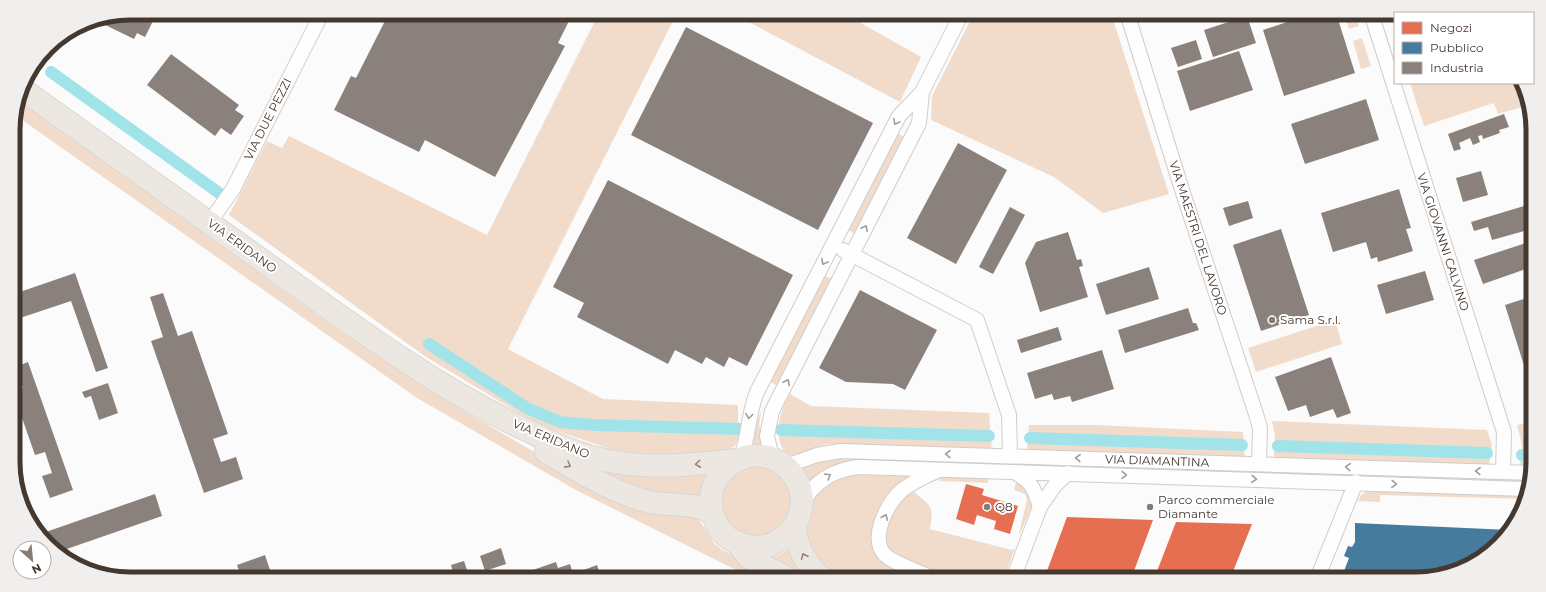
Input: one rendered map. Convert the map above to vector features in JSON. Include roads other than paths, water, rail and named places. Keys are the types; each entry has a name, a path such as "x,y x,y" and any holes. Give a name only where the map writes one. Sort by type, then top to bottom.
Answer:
{"main road":[{"name":"VIA ERIDANO","path":"27,92 213,217 375,341 465,398 535,446 615,489 646,501 688,506 712,513"},
{"name":"VIA ERIDANO","path":"465,398 550,441 573,451 602,460 632,465 663,467 762,456 779,462"},
{"path":"739,459 727,465 714,482 711,498 712,513 722,531 737,543 749,558 776,572"},
{"path":"737,543 750,547 775,543 786,536 795,526 800,516 802,504 801,490 795,477 779,462"},
{"path":"795,526 805,560 815,572"}],"street":[{"name":"VIA DUE PEZZI","path":"213,217 233,189 318,20"},
{"path":"739,459 746,442 750,409 757,392 899,116 922,92 958,20"},
{"name":"VIA MAESTRI DEL LAVORO","path":"1129,20 1183,193 1256,414 1260,428 1259,464"},
{"name":"VIA GIOVANNI CALVINO","path":"1373,20 1504,432 1503,472"},
{"path":"779,462 768,444 768,429 777,401 919,123 922,92"},
{"path":"833,245 977,320 1009,414 1010,456"},
{"path":"757,392 777,401"},
{"name":"VIA DIAMANTINA","path":"779,462 841,451 1525,473"},
{"name":"VIA DIAMANTINA","path":"802,504 808,492 816,484 832,473 847,468 867,467 1356,482 1522,489"},
{"path":"920,572 887,557 881,549 879,533 889,508 902,491 918,480 941,469"},
{"path":"1014,472 1025,478 1033,486 1040,507"},
{"path":"1015,572 1040,507 1050,491 1068,473"},
{"path":"1321,572 1356,482"}],"waterway":[{"path":"51,72 219,193"},
{"path":"429,344 527,408 560,422 594,425 741,429"},
{"path":"781,430 989,436"},
{"path":"1030,438 1242,445"},
{"path":"1278,446 1487,453"}],"place":[{"name":"Sama S.r.l.","path":"1272,320"},
{"name":"Q8","path":"987,507"},
{"name":"Parco commerciale Diamante","path":"1150,507"}]}
